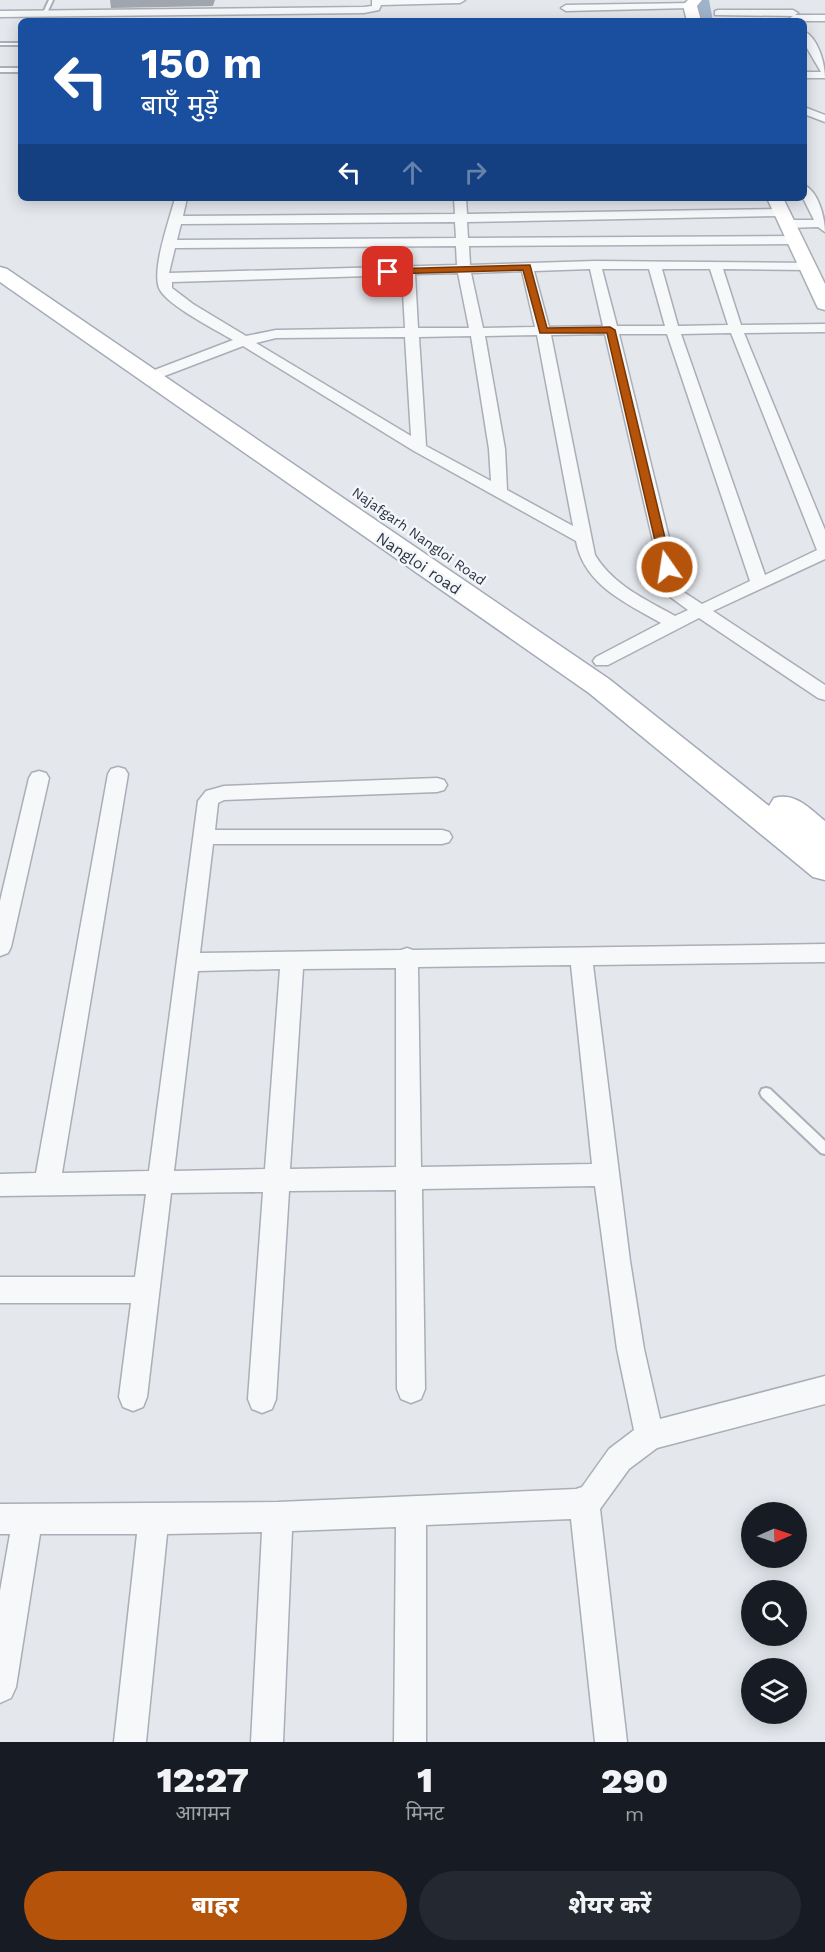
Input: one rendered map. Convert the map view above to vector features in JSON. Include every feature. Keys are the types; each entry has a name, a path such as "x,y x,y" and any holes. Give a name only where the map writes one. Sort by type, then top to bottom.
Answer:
{"main road":[{"name":"Najafgarh Nangloi Road","path":"0,251 159,373 324,471 603,661 635,701 825,838"},
{"name":"Nangloi road","path":"0,273 159,373 590,680 635,701 825,868"}],"street":[{"path":"138,13 142,0"},
{"path":"0,14 368,10 375,8 377,1 459,0"},
{"path":"787,0 795,18"},
{"path":"585,17 562,6 692,3 694,18"},
{"path":"718,13 825,18"},
{"path":"807,69 815,52 825,50"},
{"path":"807,111 825,118"},
{"path":"807,195 821,225"},
{"path":"180,201 168,244 163,273 164,285 170,294 419,447 584,539"},
{"path":"460,201 464,269 497,448 499,491"},
{"path":"175,220 461,218 786,220 821,225"},
{"path":"168,244 461,242 786,220"},
{"path":"786,220 825,304"},
{"path":"165,276 177,278 595,265 808,266"},
{"path":"595,265 675,596 825,694"},
{"path":"654,265 673,330 759,583"},
{"path":"603,661 674,623 825,551 736,329 715,265"},
{"path":"527,267 543,331 584,539 592,567 605,581 674,623"},
{"path":"408,271 419,447"},
{"path":"159,373 244,341 276,334 825,328"},
{"path":"47,1184 118,774"},
{"path":"0,947 39,778"},
{"path":"133,1397 208,801 217,794 437,785"},
{"path":"205,837 442,837"},
{"path":"186,962 407,957 825,953"},
{"path":"581,956 605,1175 638,1395 650,1436"},
{"path":"407,957 411,1389"},
{"path":"262,1399 292,960"},
{"path":"0,1185 605,1175"},
{"path":"0,1290 146,1290"},
{"path":"0,1687 14,1519 278,1517 569,1505 584,1502 592,1497 619,1459 650,1436 825,1390"},
{"path":"584,1502 611,1742"},
{"path":"410,1742 411,1510"},
{"path":"267,1742 278,1517"},
{"path":"130,1742 153,1519"}],"lane":[{"path":"45,14 51,0"},
{"path":"0,44 18,44"},
{"path":"0,70 18,70"},
{"path":"766,1093 825,1149"}],"waterway":[{"path":"703,0 706,18"}],"route":[{"path":"388,272 527,267 543,331 610,330 667,567"}]}
